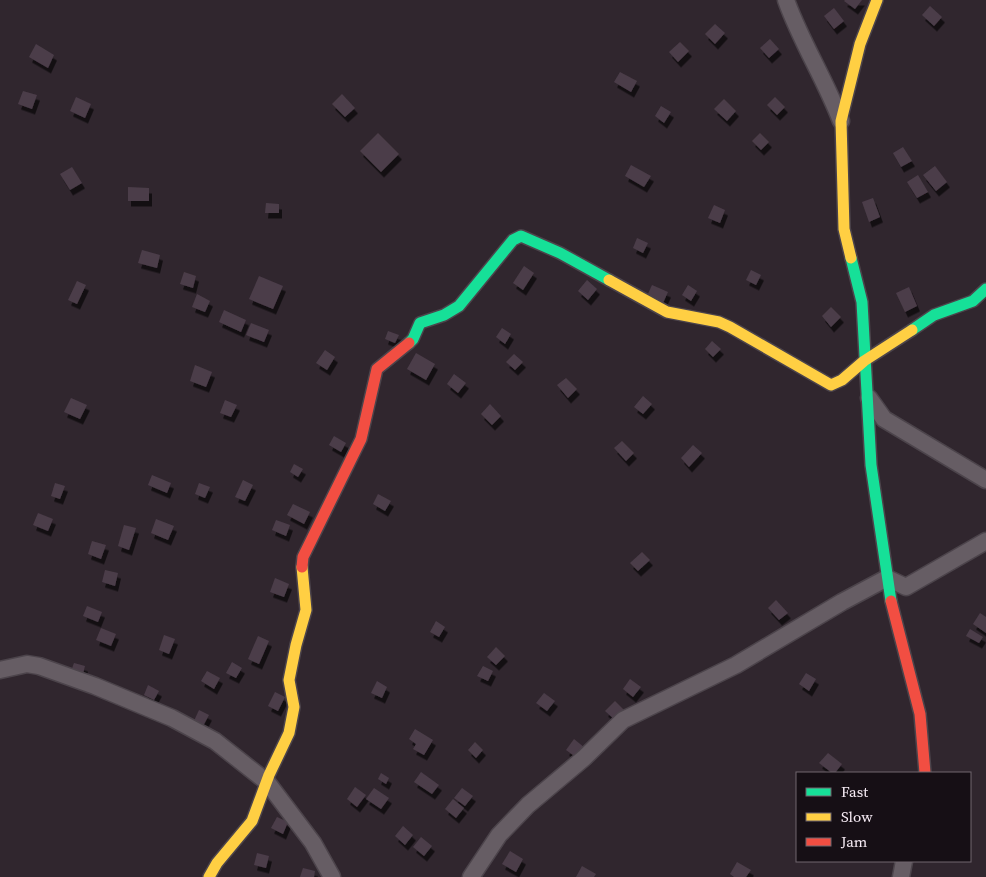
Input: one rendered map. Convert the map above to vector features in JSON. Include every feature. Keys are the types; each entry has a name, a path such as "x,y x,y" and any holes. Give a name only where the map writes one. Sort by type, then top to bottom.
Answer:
{"street":[{"path":"786,0 816,70 830,92 841,121"},
{"path":"877,0 868,19 860,44 841,121 844,229 862,302 865,391 871,465 887,566 887,578 892,610 920,714 925,772"},
{"path":"209,877 217,863 252,821 289,733 294,707 289,680 306,610 300,571 303,557 361,439 378,369 413,339 420,322 444,315 459,306 513,240 521,236 560,253 667,312 719,322 730,327 798,365 830,386 842,380 864,361 934,314 973,301 986,289"},
{"path":"865,391 884,419 986,480"},
{"path":"887,578 906,587 986,541"},
{"path":"471,877 505,829 528,805 584,758 623,720 736,665 842,602 887,578"},
{"path":"0,670 27,664 40,666 95,686 172,718 215,742 267,782 313,843 332,877"},
{"path":"901,877 904,862"}],"building":[{"path":"845,0 862,0 855,9"},
{"path":"930,6 942,17 934,26 922,15"},
{"path":"834,8 844,21 834,29 824,16"},
{"path":"715,24 725,33 715,44 705,34"},
{"path":"770,39 779,49 769,58 760,48"},
{"path":"680,42 689,51 678,62 669,52"},
{"path":"36,44 54,55 48,68 29,57"},
{"path":"620,72 637,81 631,92 614,82"},
{"path":"23,91 37,95 32,109 18,104"},
{"path":"342,94 355,108 345,117 332,104"},
{"path":"76,97 91,104 85,118 70,111"},
{"path":"775,97 785,107 777,115 767,105"},
{"path":"724,99 736,111 727,121 714,109"},
{"path":"661,106 671,112 664,123 655,116"},
{"path":"378,133 399,154 381,172 360,151"},
{"path":"760,133 769,142 761,150 752,141"},
{"path":"903,147 912,161 901,167 893,153"},
{"path":"631,165 651,176 644,187 625,176"},
{"path":"935,166 947,182 936,191 923,175"},
{"path":"72,167 82,183 70,190 60,174"},
{"path":"918,175 928,192 917,198 907,182"},
{"path":"128,187 149,188 149,201 128,201"},
{"path":"873,198 880,217 869,222 862,202"},
{"path":"266,203 279,204 279,213 265,213"},
{"path":"714,205 725,210 720,223 708,218"},
{"path":"637,238 648,243 643,253 633,248"},
{"path":"142,250 160,255 157,268 138,263"},
{"path":"524,266 534,273 523,290 513,283"},
{"path":"751,270 761,275 756,285 746,280"},
{"path":"184,272 196,276 193,288 180,284"},
{"path":"259,276 283,286 273,309 249,299"},
{"path":"587,280 597,289 588,300 578,291"},
{"path":"77,281 86,285 77,304 68,300"},
{"path":"652,285 668,292 663,303 647,296"},
{"path":"688,285 697,291 691,301 682,295"},
{"path":"909,287 917,306 905,312 896,293"},
{"path":"197,294 210,301 205,312 192,307"},
{"path":"831,307 841,317 831,327 822,316"},
{"path":"224,310 246,320 241,332 219,322"},
{"path":"251,323 269,330 264,342 246,335"},
{"path":"502,328 511,334 505,344 496,337"},
{"path":"388,331 399,335 395,343 385,339"},
{"path":"712,341 721,349 713,357 705,349"},
{"path":"325,350 335,357 327,370 316,363"},
{"path":"416,353 435,364 426,380 407,369"},
{"path":"514,354 523,362 515,370 506,362"},
{"path":"195,365 212,372 206,387 190,381"},
{"path":"454,374 466,383 458,393 447,384"},
{"path":"566,378 577,389 568,398 557,385"},
{"path":"643,396 652,404 643,414 634,407"},
{"path":"71,398 87,405 80,419 64,412"},
{"path":"225,400 237,405 231,417 220,413"},
{"path":"490,404 501,416 492,425 481,414"},
{"path":"334,436 346,443 341,452 329,445"},
{"path":"622,441 634,453 626,461 614,448"},
{"path":"693,445 702,453 689,467 681,458"},
{"path":"294,464 303,469 298,477 290,472"},
{"path":"152,475 171,483 167,493 148,485"},
{"path":"243,480 253,485 245,501 235,497"},
{"path":"55,483 65,486 60,499 51,496"},
{"path":"199,483 210,487 205,498 195,494"},
{"path":"378,494 391,501 385,511 373,504"},
{"path":"293,504 310,512 304,524 287,515"},
{"path":"38,513 53,519 48,531 33,525"},
{"path":"156,519 174,526 168,540 151,533"},
{"path":"276,520 290,525 286,536 272,530"},
{"path":"124,525 136,528 129,550 118,546"},
{"path":"92,541 106,545 101,559 88,554"},
{"path":"642,552 650,560 638,571 630,563"},
{"path":"105,570 118,573 115,586 102,582"},
{"path":"275,578 289,584 284,597 270,592"},
{"path":"776,600 788,613 779,620 768,608"},
{"path":"87,606 102,612 98,622 83,616"},
{"path":"980,613 986,617 986,633 973,624"},
{"path":"436,621 445,627 439,637 430,632"},
{"path":"101,628 116,634 111,646 96,640"},
{"path":"970,629 983,637 979,643 966,636"},
{"path":"164,635 175,639 169,654 159,650"},
{"path":"258,636 269,641 259,664 248,659"},
{"path":"496,647 505,656 496,665 487,657"},
{"path":"232,662 242,668 236,678 226,673"},
{"path":"74,663 85,666 82,678 70,674"},
{"path":"483,666 493,671 488,681 477,676"},
{"path":"207,671 220,678 214,689 201,681"},
{"path":"806,673 816,679 809,691 799,684"},
{"path":"630,679 641,687 633,697 623,689"},
{"path":"377,681 387,687 382,698 371,693"},
{"path":"148,685 159,691 154,700 144,695"},
{"path":"275,692 285,697 278,711 268,706"},
{"path":"544,693 555,701 547,711 536,703"},
{"path":"615,701 624,710 615,720 605,711"},
{"path":"199,710 209,715 202,728 193,723"},
{"path":"415,729 433,740 424,755 413,749 416,744 409,739"},
{"path":"574,739 585,748 577,758 566,750"},
{"path":"475,742 483,750 476,758 468,750"},
{"path":"828,753 842,764 836,772 831,772 819,763"},
{"path":"421,772 439,785 432,794 414,782"},
{"path":"381,773 389,778 386,784 378,779"},
{"path":"355,787 366,795 357,807 347,799"},
{"path":"374,788 389,798 381,809 366,799"},
{"path":"462,788 473,796 465,806 454,798"},
{"path":"453,799 464,808 456,818 445,809"},
{"path":"277,817 288,822 283,834 271,828"},
{"path":"403,826 413,835 405,845 395,836"},
{"path":"421,837 432,846 424,856 413,847"},
{"path":"510,851 523,859 516,872 502,864"},
{"path":"257,853 269,856 266,868 254,865"},
{"path":"737,862 751,870 746,877 734,877 730,874"},
{"path":"582,866 596,874 594,877 576,877"},
{"path":"303,868 315,871 314,877 300,877"}],"traffic: fast":[{"path":"409,343 413,339 420,323 444,315 459,306 513,240 521,236 560,253 609,280"},
{"path":"851,258 862,302 871,465 891,601"},
{"path":"912,330 934,315 973,301 986,289"}],"traffic: slow":[{"path":"851,258 844,229 841,121 860,44 877,0"},
{"path":"609,280 667,312 719,322 730,327 831,385 842,380 864,361 912,330"},
{"path":"209,877 217,863 252,821 269,775 289,733 294,707 289,680 306,610 302,567"}],"traffic: jam":[{"path":"302,567 303,557 361,439 377,369 409,343"},
{"path":"891,601 920,714 925,772"}]}
